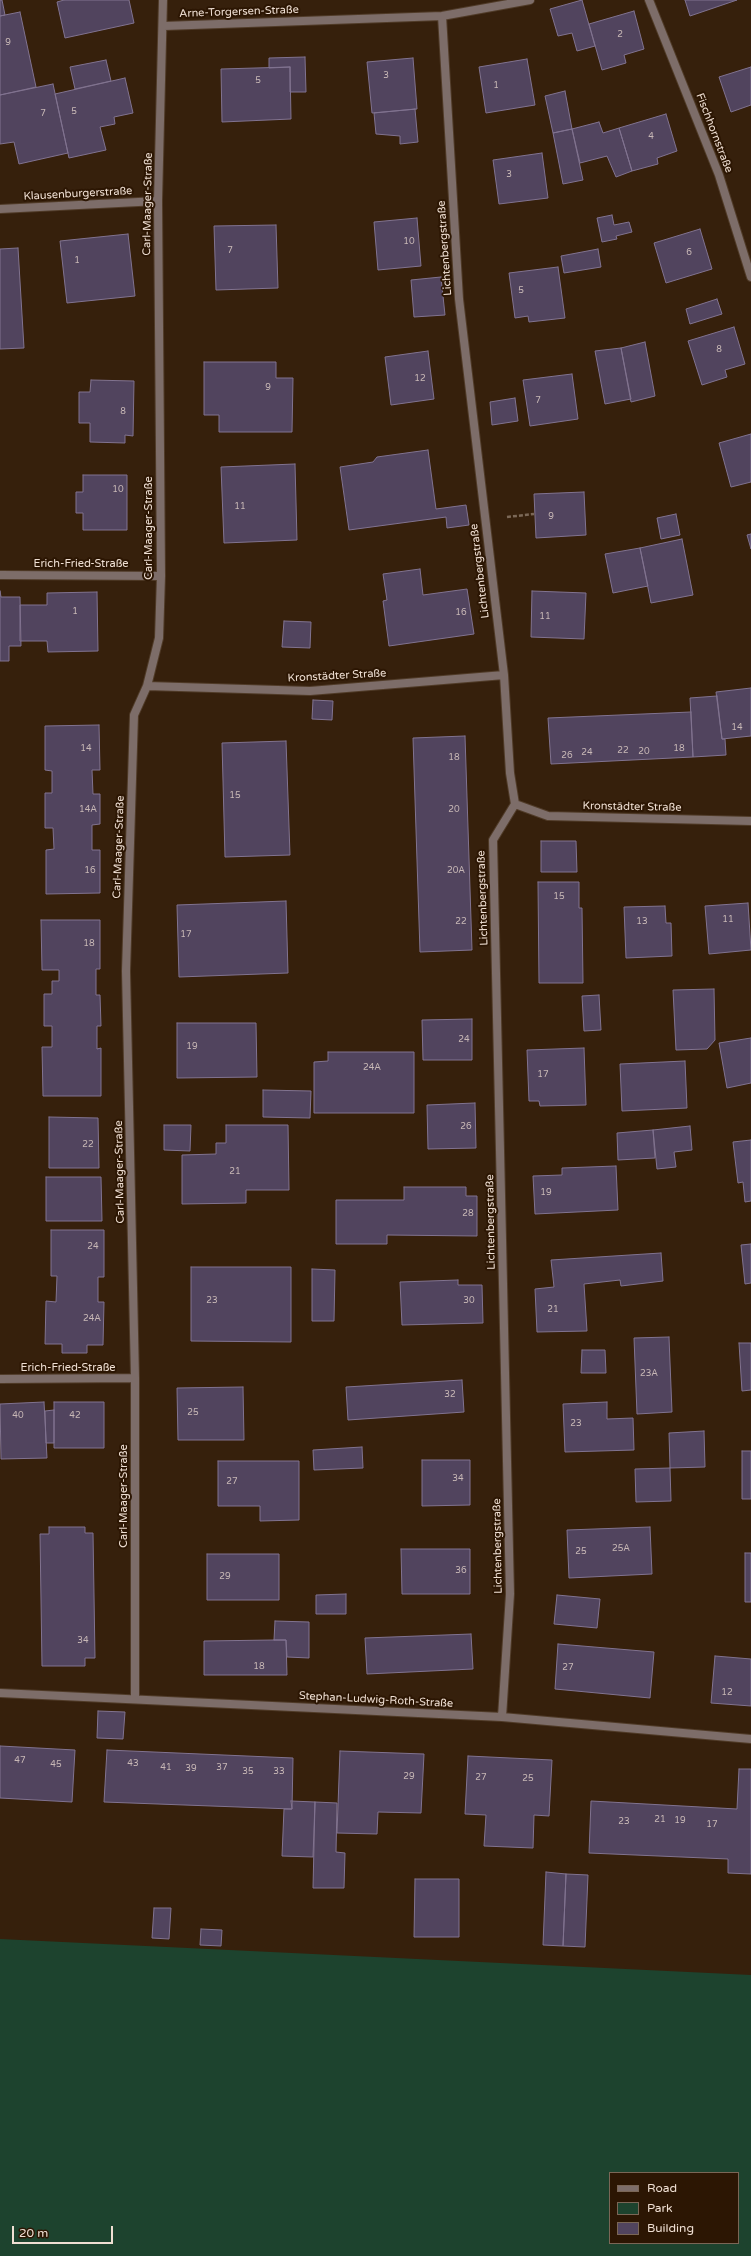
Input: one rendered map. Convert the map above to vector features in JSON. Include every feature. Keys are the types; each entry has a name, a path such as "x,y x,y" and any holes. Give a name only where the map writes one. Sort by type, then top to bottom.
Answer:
{"street":[{"name":"Carl-Maager-Straße","path":"135,1700 135,1378 126,971 134,715 147,686 159,638 161,576 158,201 164,0"},
{"name":"Arne-Torgersen-Straße","path":"164,26 442,16 530,0"},
{"name":"Fischhornstraße","path":"650,0 719,175 751,277"},
{"name":"Lichtenbergstraße","path":"442,16 459,299 504,675 510,773 515,804 493,840 510,1594 502,1717"},
{"name":"Klausenburgerstraße","path":"0,209 158,201"},
{"name":"Erich-Fried-Straße","path":"0,575 161,576"},
{"name":"Kronstädter Straße","path":"147,686 310,691 504,675"},
{"name":"Kronstädter Straße","path":"515,804 548,816 751,821"},
{"name":"Erich-Fried-Straße","path":"0,1379 135,1378"},
{"name":"Stephan-Ludwig-Roth-Straße","path":"0,1693 502,1717 751,1740"}],"path":[{"path":"485,520 534,514"}],"green space":[{"path":"0,1939 751,1975 751,2256 0,2256"}],"building":[{"path":"0,0 2,0 5,15 0,16"},
{"path":"64,0 129,0 134,23 65,38 57,2"},
{"path":"582,0 595,46 577,51 572,33 558,36 550,9"},
{"path":"685,0 737,0 690,16"},
{"path":"634,11 644,49 624,55 626,63 602,70 589,24"},
{"path":"20,12 36,87 0,95 0,16"},
{"path":"305,57 306,92 290,92 290,67 269,68 269,58"},
{"path":"413,58 417,109 372,113 367,62"},
{"path":"527,59 535,105 486,113 479,67"},
{"path":"106,60 111,81 75,89 70,67"},
{"path":"290,67 291,119 222,122 221,69"},
{"path":"751,67 751,105 731,112 719,77"},
{"path":"125,78 133,113 114,117 115,124 100,127 106,150 69,158 55,94"},
{"path":"53,84 68,153 19,164 14,142 0,144 0,95"},
{"path":"565,91 572,129 553,133 545,96"},
{"path":"415,109 418,142 400,144 400,136 376,134 374,113"},
{"path":"666,114 677,151 657,158 658,164 632,171 619,128"},
{"path":"599,122 603,133 619,128 632,171 616,177 607,156 580,163 572,129"},
{"path":"572,129 583,180 563,184 553,133"},
{"path":"542,153 548,198 499,204 493,160"},
{"path":"612,215 614,225 629,222 632,232 616,236 617,239 602,242 597,218"},
{"path":"417,218 421,266 378,270 374,222"},
{"path":"276,225 278,288 216,290 214,226"},
{"path":"700,229 712,269 666,283 654,243"},
{"path":"128,234 135,296 67,303 60,241"},
{"path":"18,248 24,348 0,349 0,249"},
{"path":"598,249 601,267 564,273 561,256"},
{"path":"558,267 565,318 529,322 528,316 515,318 509,273"},
{"path":"441,277 445,315 414,317 411,280"},
{"path":"717,299 722,314 690,324 686,309"},
{"path":"734,327 745,364 725,370 727,377 702,385 688,341"},
{"path":"645,342 655,396 631,402 621,348"},
{"path":"621,348 631,399 605,404 595,351"},
{"path":"428,351 434,399 391,405 385,357"},
{"path":"204,362 276,362 276,378 293,378 292,432 219,432 219,415 204,415"},
{"path":"572,374 578,419 530,426 523,380"},
{"path":"91,380 134,381 133,436 125,435 125,443 90,442 90,423 79,423 79,392 90,392"},
{"path":"515,398 518,421 492,425 490,402"},
{"path":"751,434 751,482 731,487 719,443"},
{"path":"428,450 436,509 466,505 469,525 447,528 446,517 349,530 340,467 373,462 377,457"},
{"path":"295,464 297,540 224,543 221,467"},
{"path":"83,475 127,475 127,530 83,530 83,513 76,513 76,492 83,492"},
{"path":"584,492 586,535 536,538 534,494"},
{"path":"676,514 680,535 661,539 657,518"},
{"path":"751,534 751,549 747,535"},
{"path":"682,539 693,595 651,603 640,548"},
{"path":"640,548 648,586 613,593 605,554"},
{"path":"420,569 423,595 467,589 474,634 389,646 383,601 387,600 383,574"},
{"path":"0,591 1,597 20,597 21,646 9,646 9,661 0,661"},
{"path":"532,591 586,593 584,639 531,637"},
{"path":"97,592 98,651 48,652 47,641 20,641 20,605 47,605 47,593"},
{"path":"284,621 311,622 310,648 282,647"},
{"path":"751,688 751,736 722,739 716,692"},
{"path":"717,696 722,739 725,739 726,755 693,757 690,698"},
{"path":"313,700 333,701 332,720 312,719"},
{"path":"691,712 693,757 551,764 548,718"},
{"path":"99,725 100,770 92,770 93,794 100,794 100,824 92,825 92,850 100,850 100,893 46,894 46,850 54,849 53,828 45,828 45,793 52,793 52,771 45,770 45,726"},
{"path":"465,736 472,950 420,952 413,738"},
{"path":"286,741 290,855 225,857 222,743"},
{"path":"541,841 576,841 577,872 541,872"},
{"path":"538,882 579,882 579,908 582,908 583,983 539,983"},
{"path":"286,901 288,973 179,977 177,905"},
{"path":"748,903 751,950 709,954 705,906"},
{"path":"665,906 666,923 671,923 672,956 626,958 624,907"},
{"path":"41,920 100,920 100,969 96,969 96,995 100,995 101,1026 97,1026 97,1049 101,1048 101,1096 43,1096 42,1047 52,1047 52,1026 44,1026 44,994 52,994 52,981 59,981 59,970 42,970"},
{"path":"714,989 715,1040 707,1049 676,1050 673,990"},
{"path":"599,995 601,1030 584,1031 582,996"},
{"path":"472,1019 472,1060 423,1060 422,1020"},
{"path":"177,1023 256,1023 257,1077 177,1078"},
{"path":"751,1038 751,1083 727,1088 719,1043"},
{"path":"584,1048 586,1105 540,1106 539,1101 529,1101 527,1050"},
{"path":"328,1052 414,1052 414,1113 314,1113 314,1062 328,1061"},
{"path":"685,1061 687,1108 622,1111 620,1064"},
{"path":"263,1090 311,1091 310,1118 263,1117"},
{"path":"475,1103 476,1148 428,1149 427,1105"},
{"path":"49,1117 98,1118 99,1168 49,1168"},
{"path":"164,1125 191,1125 190,1151 164,1150"},
{"path":"226,1125 288,1125 289,1190 246,1190 246,1203 182,1204 182,1155 216,1154 216,1143 226,1143"},
{"path":"690,1126 692,1150 674,1152 676,1167 657,1169 653,1130"},
{"path":"653,1130 655,1158 618,1160 617,1133"},
{"path":"751,1140 751,1201 745,1202 743,1182 738,1183 733,1142"},
{"path":"616,1166 618,1210 535,1214 533,1176 562,1175 562,1168"},
{"path":"46,1177 101,1177 102,1221 46,1221"},
{"path":"404,1187 466,1187 466,1196 477,1196 477,1236 387,1235 387,1244 336,1244 336,1200 404,1200"},
{"path":"51,1230 104,1230 104,1277 98,1277 98,1302 104,1302 103,1345 87,1345 87,1353 62,1353 62,1344 45,1344 46,1301 56,1302 57,1276 51,1276"},
{"path":"751,1244 751,1283 745,1284 741,1245"},
{"path":"661,1253 663,1281 621,1286 620,1280 584,1284 587,1331 537,1332 535,1289 554,1287 551,1260"},
{"path":"191,1267 291,1267 291,1342 191,1341"},
{"path":"312,1269 335,1270 334,1321 312,1321"},
{"path":"458,1280 458,1285 482,1285 483,1323 402,1325 400,1282"},
{"path":"669,1337 672,1412 637,1414 634,1338"},
{"path":"739,1343 751,1343 751,1390 742,1391"},
{"path":"582,1350 605,1350 606,1373 581,1373"},
{"path":"462,1380 464,1412 348,1420 346,1387"},
{"path":"243,1387 244,1440 178,1440 177,1388"},
{"path":"44,1402 47,1458 1,1459 0,1404"},
{"path":"54,1402 104,1402 104,1448 54,1448"},
{"path":"607,1402 607,1419 633,1418 634,1450 565,1452 563,1404"},
{"path":"54,1410 54,1443 46,1443 45,1411"},
{"path":"704,1431 705,1467 670,1468 669,1433"},
{"path":"362,1447 363,1468 314,1470 313,1450"},
{"path":"742,1451 751,1451 751,1499 742,1499"},
{"path":"422,1460 470,1460 470,1505 422,1506"},
{"path":"218,1461 299,1461 299,1520 260,1521 260,1506 218,1506"},
{"path":"670,1468 671,1501 636,1502 635,1469"},
{"path":"49,1527 85,1527 85,1533 93,1533 95,1658 85,1658 85,1666 42,1666 40,1534 49,1534"},
{"path":"650,1527 652,1574 569,1578 567,1530"},
{"path":"401,1549 470,1549 470,1594 402,1594"},
{"path":"745,1553 751,1553 751,1602 745,1602"},
{"path":"207,1554 279,1554 279,1600 207,1600"},
{"path":"346,1594 346,1614 316,1614 316,1595"},
{"path":"557,1595 600,1599 597,1628 554,1624"},
{"path":"275,1621 309,1622 309,1658 287,1657 286,1640 274,1640"},
{"path":"471,1634 473,1669 367,1674 365,1638"},
{"path":"286,1640 287,1675 204,1675 204,1641"},
{"path":"558,1644 654,1652 650,1698 555,1689"},
{"path":"715,1656 751,1659 751,1706 711,1703"},
{"path":"98,1711 125,1712 123,1739 97,1738"},
{"path":"0,1746 75,1750 72,1802 0,1798"},
{"path":"107,1750 293,1758 292,1809 104,1802"},
{"path":"340,1751 424,1754 421,1813 378,1812 377,1834 337,1833"},
{"path":"468,1756 552,1760 549,1816 534,1815 533,1848 484,1846 486,1815 465,1814"},
{"path":"739,1769 751,1769 751,1874 728,1873 728,1859 589,1853 591,1801 737,1809"},
{"path":"291,1801 315,1802 313,1857 282,1856 284,1809 292,1809"},
{"path":"315,1802 337,1803 336,1852 345,1853 344,1888 313,1888"},
{"path":"546,1872 566,1874 563,1946 543,1945"},
{"path":"566,1874 588,1875 585,1947 563,1946"},
{"path":"415,1879 459,1879 459,1937 414,1937"},
{"path":"154,1908 171,1908 169,1939 152,1938"},
{"path":"201,1929 222,1930 221,1946 200,1945"}]}
